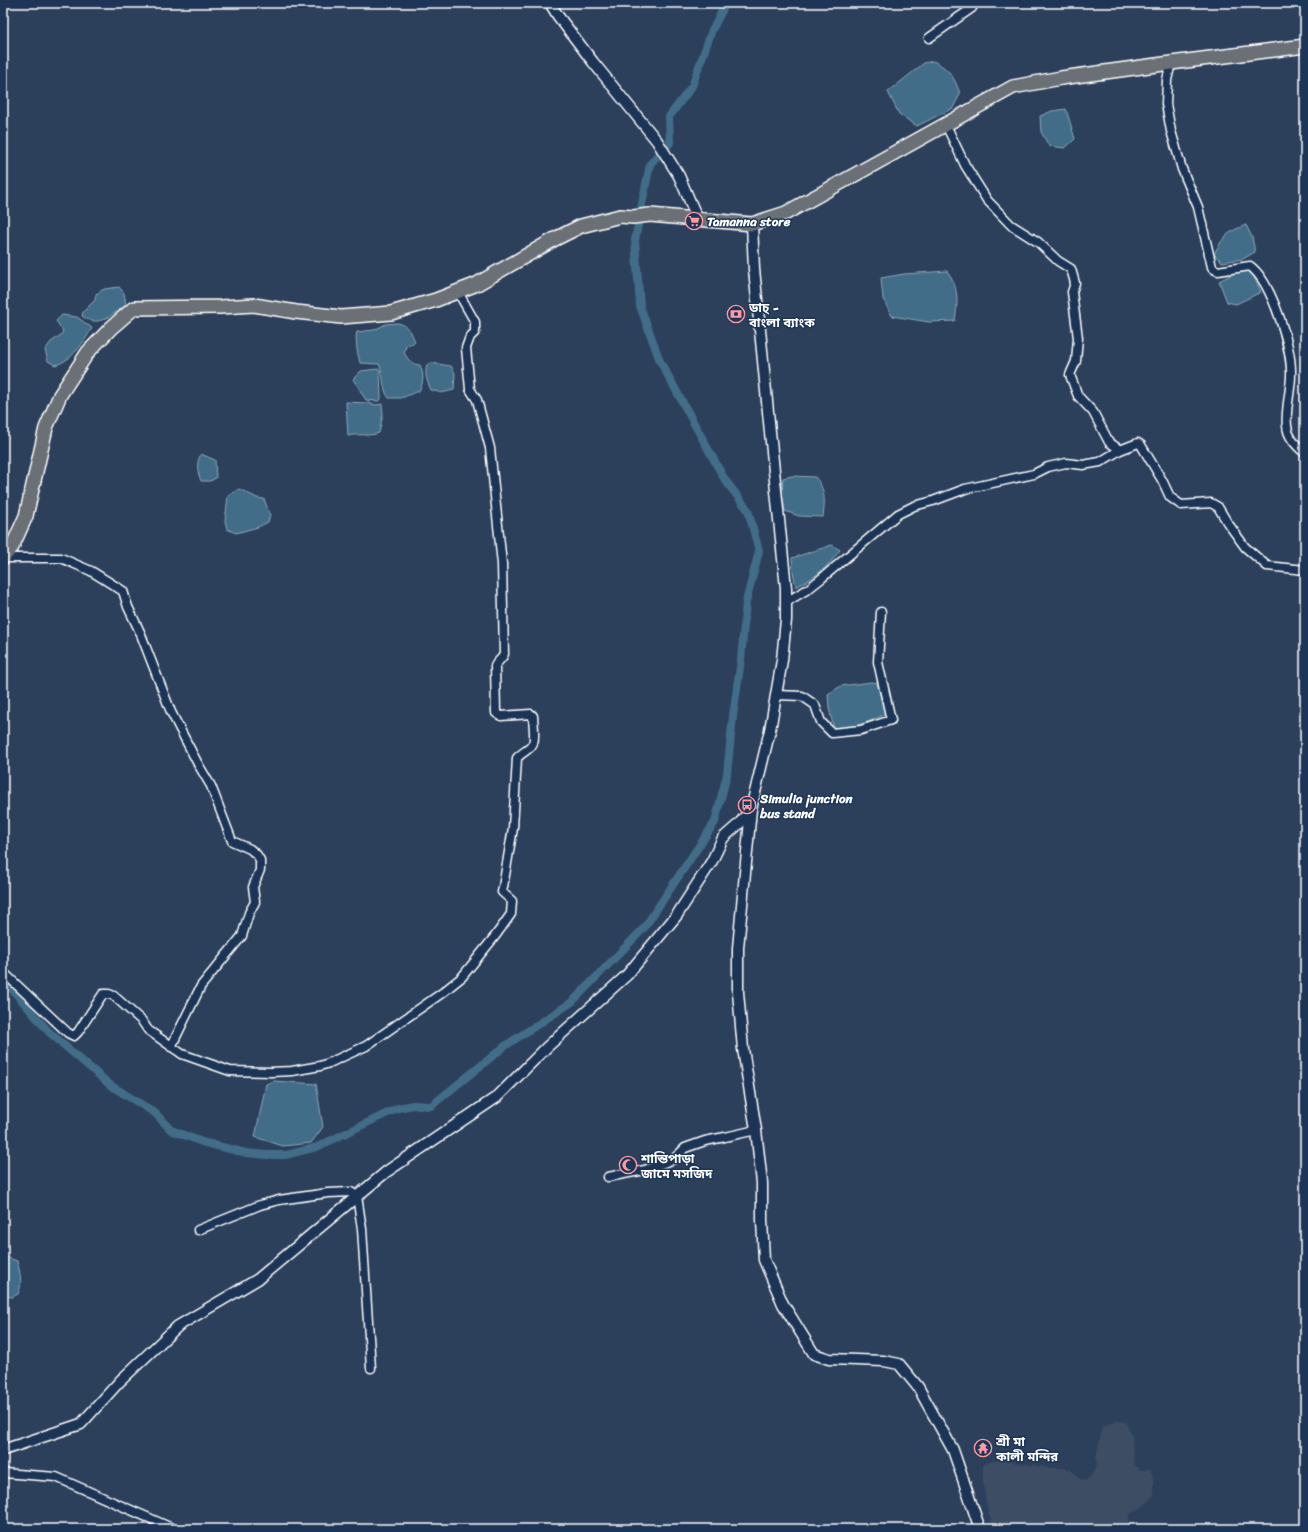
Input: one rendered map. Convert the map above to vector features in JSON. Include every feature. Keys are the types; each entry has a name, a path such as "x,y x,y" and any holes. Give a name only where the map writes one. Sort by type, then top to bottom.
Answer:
{"main road":[{"path":"3,558 12,547 26,516 46,428 60,395 88,352 111,328 134,308 254,305 296,312 341,316 391,313 436,300 477,284 555,239 581,226 620,216 633,217 650,215 752,224 786,213 1013,87 1061,78 1305,46"}],"street":[{"path":"550,3 593,62 657,141 679,176 698,220"},
{"path":"929,38 972,8 973,3"},
{"path":"1171,63 1167,80 1166,104 1171,131 1182,169 1198,208 1212,267 1214,270 1218,271 1250,266 1268,289 1286,335 1291,373 1287,426 1290,437 1296,446 1305,453"},
{"path":"946,125 965,165 987,200 1011,225 1038,242 1058,260 1071,269 1075,283 1072,292 1078,338 1076,361 1070,375 1078,396 1093,412 1109,442 1120,450"},
{"path":"752,224 754,269 786,588 786,620 782,660 770,730 751,809 738,948 738,992 743,1049 756,1130 762,1183 764,1260 782,1304 814,1354 829,1359 884,1361 899,1364 918,1387 953,1450 980,1529"},
{"path":"3,972 68,1033 74,1036 103,994 109,994 114,996 142,1021 148,1030 182,1054 230,1071 292,1071 329,1063 366,1046 447,989 462,977 511,914 512,901 502,892 512,834 517,758 521,753 532,746 534,740 533,716 531,714 501,716 496,713 495,666 497,662 502,659 504,654 502,564 490,448 477,400 470,389 466,348 470,336 475,332 474,322 458,292"},
{"path":"786,602 808,589 898,514 914,506 933,502 965,489 1034,474 1048,467 1066,463 1083,465 1100,462 1120,450 1138,443 1141,445 1162,480 1170,497 1181,505 1211,503 1218,507 1245,547 1267,566 1305,570"},
{"path":"3,558 61,558 91,571 122,591 142,637 171,712 211,786 232,841 250,850 257,855 260,860 260,870 254,887 255,902 242,936 201,986 171,1047"},
{"path":"776,695 802,696 815,705 821,722 832,733 861,730 891,720 878,662 882,612"},
{"path":"3,1450 81,1424 120,1381 178,1326 258,1280 386,1172 497,1097 547,1047 627,975 677,915 712,861 723,838 740,823 751,809"},
{"path":"608,1178 645,1170 674,1159 685,1148 705,1140 725,1138 756,1130"},
{"path":"198,1230 260,1205 279,1200 328,1193 351,1192 357,1196 362,1229 371,1368"},
{"path":"3,1473 56,1477 169,1528"}],"shaded area":[{"path":"933,61 951,74 960,94 953,108 917,126 899,114 888,92 924,63"},
{"path":"1066,109 1075,139 1065,148 1049,146 1041,132 1040,116 1052,111"},
{"path":"1246,225 1252,237 1255,252 1243,259 1222,262 1214,254 1221,243 1227,235"},
{"path":"947,271 954,283 957,295 955,321 929,322 892,316 883,299 881,278 904,274"},
{"path":"1248,271 1253,275 1261,292 1236,304 1227,302 1219,281 1235,273"},
{"path":"119,287 124,293 126,305 100,321 88,320 82,316 83,312 95,300 96,294 104,289"},
{"path":"62,315 77,317 92,328 81,345 67,360 55,365 48,361 45,350 51,342 61,335 63,331 56,321"},
{"path":"398,323 407,327 412,335 415,342 406,346 404,352 410,361 420,365 423,381 419,391 401,398 389,398 385,390 379,364 360,363 356,337 357,332 374,330 386,324"},
{"path":"431,363 451,366 455,373 454,390 441,393 431,390 427,381 426,371 427,365"},
{"path":"380,370 381,399 378,401 366,400 353,379 361,371"},
{"path":"346,402 376,405 382,404 383,414 379,433 371,435 348,436"},
{"path":"201,454 215,460 216,478 210,481 201,481 198,464"},
{"path":"792,476 815,477 819,482 824,496 823,517 799,516 785,511 782,493 783,478"},
{"path":"239,489 257,498 264,499 270,515 268,522 258,527 236,533 227,529 225,521 228,496"},
{"path":"832,545 840,550 830,562 810,579 796,587 792,558"},
{"path":"871,682 877,683 885,714 861,724 834,729 829,708 828,694 841,686"},
{"path":"274,1081 316,1084 323,1127 311,1143 283,1146 255,1137 266,1084"},
{"path":"3,1256 17,1261 19,1269 21,1282 20,1290 18,1294 12,1297 3,1296"},
{"path":"1117,1421 1126,1422 1132,1436 1134,1466 1141,1470 1150,1470 1154,1478 1154,1495 1144,1506 1130,1514 1128,1523 1134,1529 994,1529 988,1512 983,1484 983,1465 993,1461 1006,1461 1049,1468 1063,1468 1071,1470 1080,1479 1085,1481 1091,1476 1097,1464 1096,1459 1102,1427"}],"waterway":[{"path":"3,977 49,1032 110,1085 155,1113 171,1130 202,1142 246,1153 286,1155 317,1147 398,1108 413,1105 431,1106 505,1046 572,1002 644,928 715,822 727,774 741,660 746,602 759,551 748,510 725,480 660,361 640,306 635,240 650,164 670,143 669,117 692,86 712,30 726,3"}],"place":[{"name":"Tamanna store","path":"694,221"},
{"name":"ডাচ্ - বাংলা ব্যাংক","path":"736,314"},
{"name":"Simulia junction bus stand","path":"747,805"},
{"name":"শান্তিপাড়া জামে মসজিদ","path":"628,1165"},
{"name":"শ্রী মা কালী মন্দির","path":"983,1448"}]}
